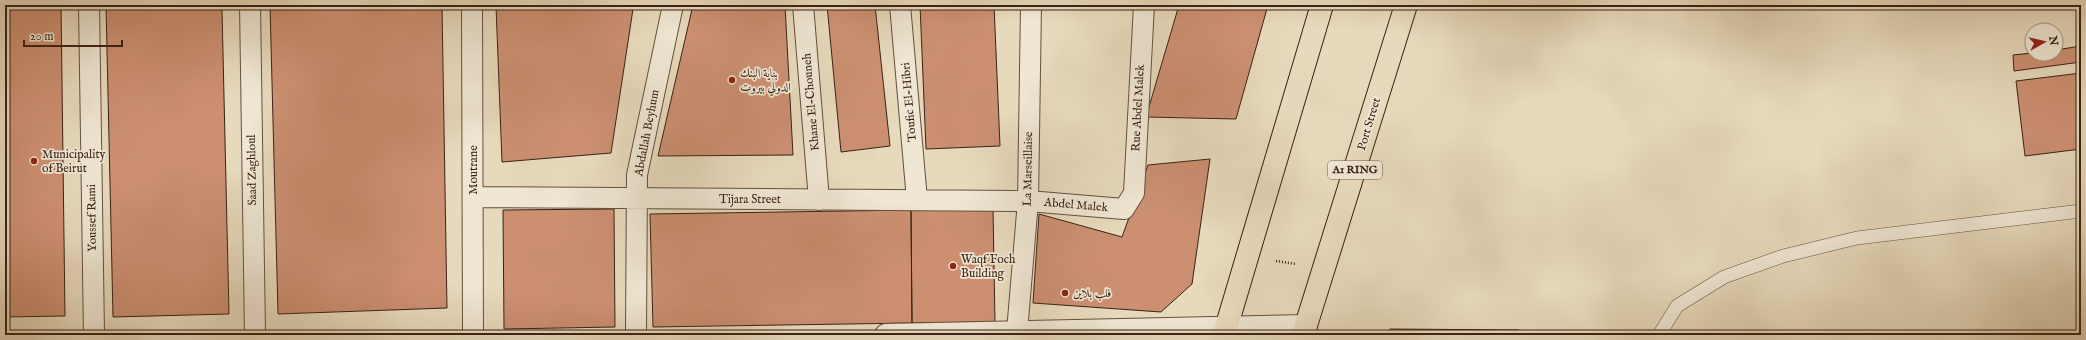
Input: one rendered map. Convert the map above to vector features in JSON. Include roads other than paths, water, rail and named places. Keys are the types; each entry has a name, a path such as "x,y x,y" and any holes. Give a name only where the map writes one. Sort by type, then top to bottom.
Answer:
{"highway":[{"path":"1225,331 1322,5"},
{"name":"Port Street","path":"1304,330 1406,5"}],"street":[{"name":"Youssef Rami","path":"90,5 94,335"},
{"name":"Saad Zaghloul","path":"250,5 255,335"},
{"name":"Moutrane","path":"472,5 474,335"},
{"name":"Abdallah Beyhum","path":"636,335 637,175 673,5"},
{"name":"Khane El-Chouneh","path":"804,5 819,200"},
{"name":"Toufic El-Hibri","path":"900,5 917,200"},
{"name":"La Marseillaise","path":"1017,332 1028,201 1031,5"},
{"name":"Abdel Malek","path":"1028,201 1124,208 1134,193 1144,5"},
{"name":"Tijara Street","path":"473,197 1028,201"},
{"path":"886,335 1017,332 1304,330"}],"lane":[{"path":"1659,335 1677,306 1724,277 1783,256 1857,238 2081,211"}],"place":[{"name":"بناية البنك الدولي بيروت","path":"732,80"},
{"name":"Municipality of Beirut","path":"34,161"},
{"name":"Waqf Foch Building","path":"953,266"},
{"name":"فلب بلاين","path":"1065,293"}]}
